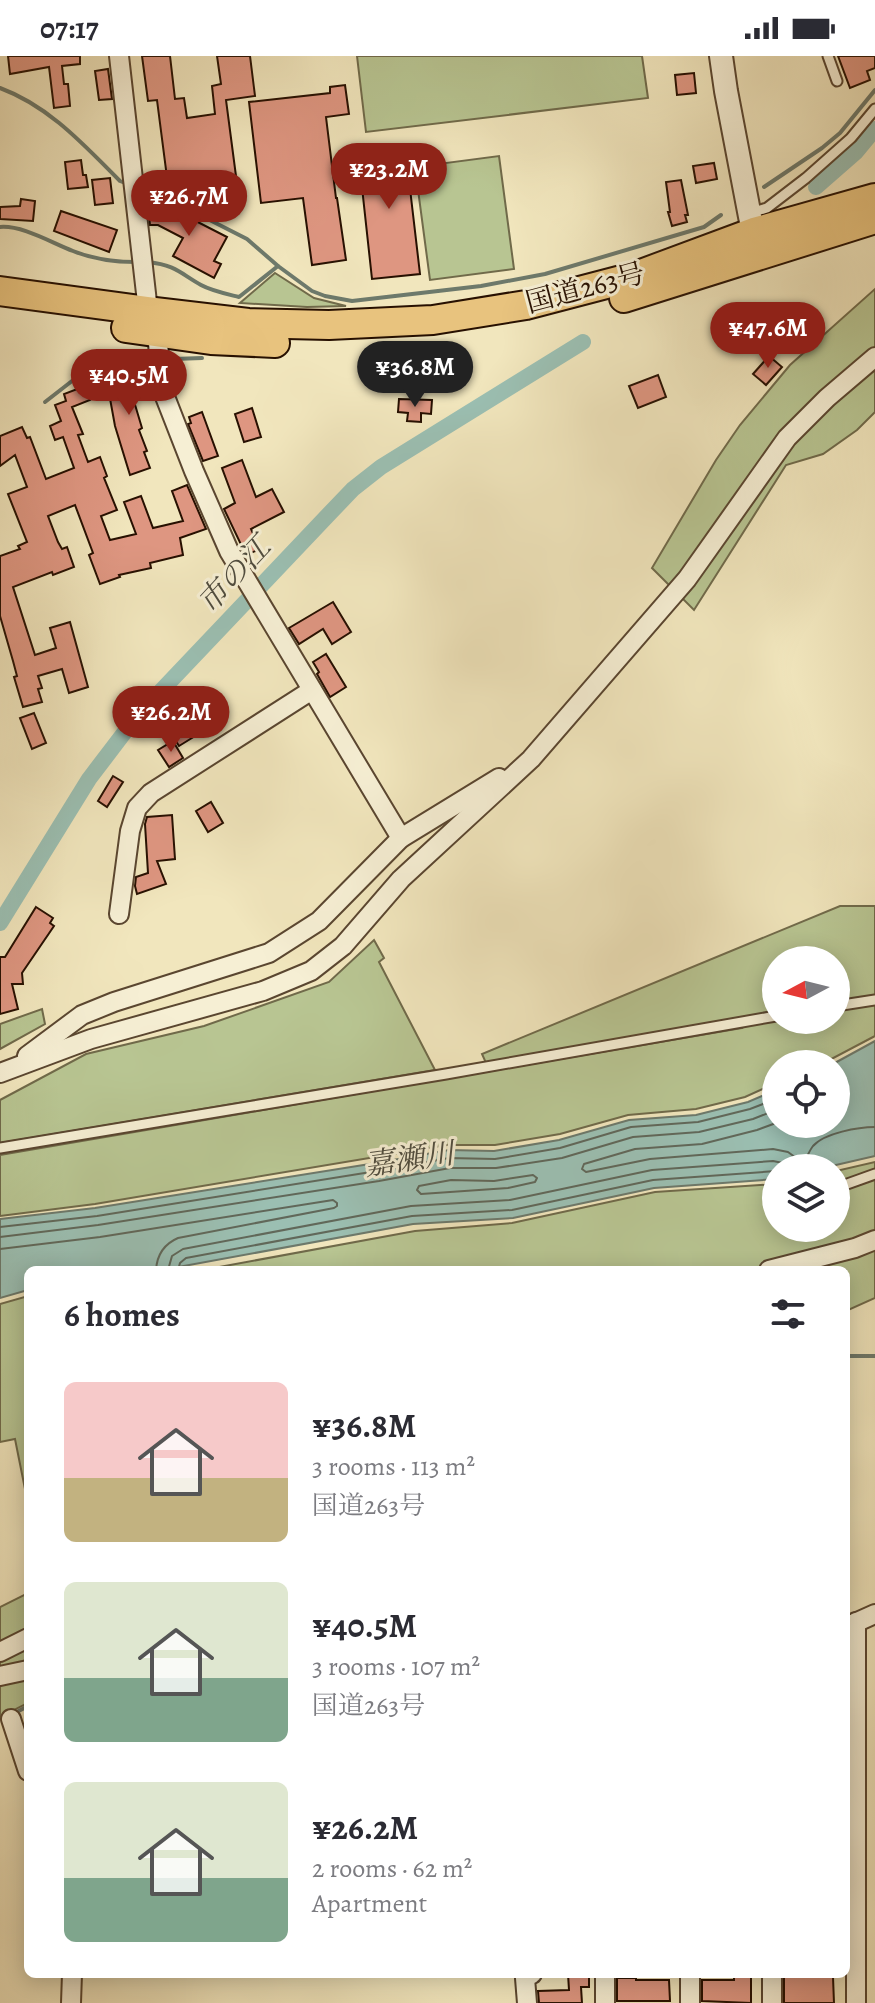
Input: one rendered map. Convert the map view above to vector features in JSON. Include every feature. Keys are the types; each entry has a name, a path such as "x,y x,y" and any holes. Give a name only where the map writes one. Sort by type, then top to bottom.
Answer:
{"highway":[{"name":"国道263号","path":"0,310 152,322 329,325 433,320 526,305 633,277 754,234 875,198"},
{"name":"国道263号","path":"754,234 875,219"},
{"name":"国道263号","path":"0,291 152,322"}],"street":[{"path":"119,56 142,263 162,389 229,551 401,838"},
{"path":"721,56 754,234"},
{"path":"4,1071 91,1039 263,991 311,971 343,946 401,879 531,759 687,579 787,438 875,357"},
{"path":"119,914 130,831 137,808 151,793 312,690"},
{"path":"4,1071 82,1015 269,953 319,921 401,838 531,759"},
{"path":"783,1266 875,1240"},
{"path":"856,2003 851,1624 875,1614"},
{"path":"0,1652 24,1640"},
{"path":"0,1676 24,1671"},
{"path":"11,1719 24,1759"},
{"path":"856,1842 875,1842"},
{"path":"71,2003 72,1978"},
{"path":"525,1978 527,2003"},
{"path":"605,1978 605,2003"},
{"path":"690,1978 690,2003"},
{"path":"772,1978 772,2003"}],"lane":[{"path":"828,56 837,81"},
{"path":"754,234 767,208 851,138 875,109"},
{"path":"850,1004 875,1000"},
{"path":"0,1148 762,1018"},
{"path":"850,1183 875,1174"}],"green space":[{"path":"357,56 642,56 648,98 366,132"},
{"path":"499,156 514,269 430,280 415,167"},
{"path":"275,273 314,298 346,306 240,303"},
{"path":"875,289 875,412 857,430 823,454 786,465 694,610 652,568 740,425 790,365"},
{"path":"840,906 875,906 875,1036 848,1050 762,1050 762,1089 745,1097 696,1109 628,1115 560,1134 495,1145 447,1145 95,1204 0,1216 0,1155 742,1028 737,1018 486,1063 482,1054"},
{"path":"374,940 384,958 379,962 435,1070 0,1143 0,1100 86,1054 204,1026 329,982"},
{"path":"42,1009 45,1024 0,1049 0,1024"},
{"path":"875,1162 875,1298 850,1309 850,1266 225,1266 415,1231 512,1223 655,1192 762,1185 762,1242 850,1242 850,1168"},
{"path":"24,1297 24,1484 15,1439 0,1442 0,1304"},
{"path":"24,1595 24,1705 0,1717 0,1607"}],"water":[{"name":"嘉瀬川","path":"875,1041 875,1156 850,1162 850,1154 762,1154 762,1180 654,1188 513,1218 413,1224 184,1266 24,1266 24,1291 0,1298 0,1219 95,1208 449,1150 494,1151 559,1140 629,1120 696,1115 762,1096 762,1138 850,1138 850,1055"}],"building":[{"path":"8,56 80,56 80,64 62,66 70,106 54,108 49,67 10,74"},
{"path":"142,56 170,56 175,99 184,98 187,118 215,114 212,86 221,84 217,56 250,56 255,96 226,100 239,199 217,202 215,188 169,193 157,100 148,101"},
{"path":"838,56 875,56 875,68 867,71 870,80 850,88"},
{"path":"108,69 112,99 99,100 95,71"},
{"path":"694,73 696,93 677,95 675,75"},
{"path":"345,85 349,114 326,117 346,260 312,265 303,198 261,203 249,102 330,93 330,87"},
{"path":"416,146 418,162 407,163 420,274 372,279 360,169 355,170 353,154"},
{"path":"81,160 88,187 68,189 65,162"},
{"path":"714,163 717,179 696,183 693,166"},
{"path":"110,178 113,203 95,205 92,180"},
{"path":"681,180 687,222 672,226 666,182"},
{"path":"147,196 227,237 214,261 221,264 214,278 173,256 183,238 158,225 150,225"},
{"path":"21,199 35,201 33,221 0,219 0,207 20,206"},
{"path":"61,211 117,230 109,252 54,231"},
{"path":"769,356 782,367 766,385 753,374"},
{"path":"146,365 149,378 133,381 136,397 133,398 150,468 130,475 115,426 107,382 116,380 115,374"},
{"path":"658,375 666,397 638,408 629,386"},
{"path":"85,386 90,400 72,407 83,434 78,435 88,462 100,457 107,476 104,478 117,510 101,516 110,540 136,534 124,502 141,496 153,528 183,521 172,491 187,485 206,529 180,538 183,555 150,563 151,568 119,575 100,584 89,555 93,553 75,505 48,516 58,542 62,549 67,547 74,567 13,587 35,655 56,648 50,628 70,622 88,687 69,693 62,669 38,676 42,702 23,707 0,616 0,556 20,549 18,546 27,542 8,494 27,487 15,455 0,466 0,436 22,427 27,438 30,437 46,479 74,468 63,437 55,440 50,426 61,421 55,405 66,401 64,394"},
{"path":"399,399 432,400 431,414 421,413 421,422 407,421 408,413 398,412"},
{"path":"252,408 261,437 244,442 235,414"},
{"path":"202,412 218,456 203,461 188,424 191,423 189,417"},
{"path":"242,460 256,497 272,489 284,512 251,529 260,549 246,555 224,509 235,503 222,468"},
{"path":"333,602 351,632 332,644 323,629 299,644 289,628"},
{"path":"326,654 346,687 330,697 313,662"},
{"path":"186,710 200,733 179,746 169,730 177,725 173,718"},
{"path":"34,713 46,743 32,749 20,718"},
{"path":"173,741 183,758 169,767 158,750"},
{"path":"113,776 123,782 107,807 98,801"},
{"path":"211,802 223,823 208,832 196,811"},
{"path":"172,815 175,859 157,861 166,884 137,894 136,877 148,873 147,817"},
{"path":"36,907 53,918 50,923 54,926 22,973 23,984 12,984 18,1009 0,1014 0,957 5,957"},
{"path":"568,1978 589,1978 589,1987 581,1987 582,2003 539,2003 538,1991 569,1990"},
{"path":"617,1978 669,1980 670,2001 617,2001"},
{"path":"751,1978 751,2003 702,2001 702,1980"},
{"path":"784,1978 833,1978 834,2003 784,2003"}],"waterway":[{"path":"0,88 50,116 120,181 128,184"},
{"path":"764,187 840,133 875,90"},
{"name":"市の江","path":"816,187 856,152 875,129"},
{"path":"139,189 247,239 312,291 352,301 481,286 545,274 704,227 721,215"},
{"path":"0,227 27,232 88,256 136,262"},
{"path":"148,262 171,267 205,287 239,297 278,266"},
{"name":"市の江","path":"0,923 89,779 124,733 353,489 381,467 583,342"},
{"path":"174,359 202,358"},
{"path":"45,402 72,381 91,372"},
{"path":"850,1356 875,1356"},
{"path":"13,1714 24,1708"}]}
